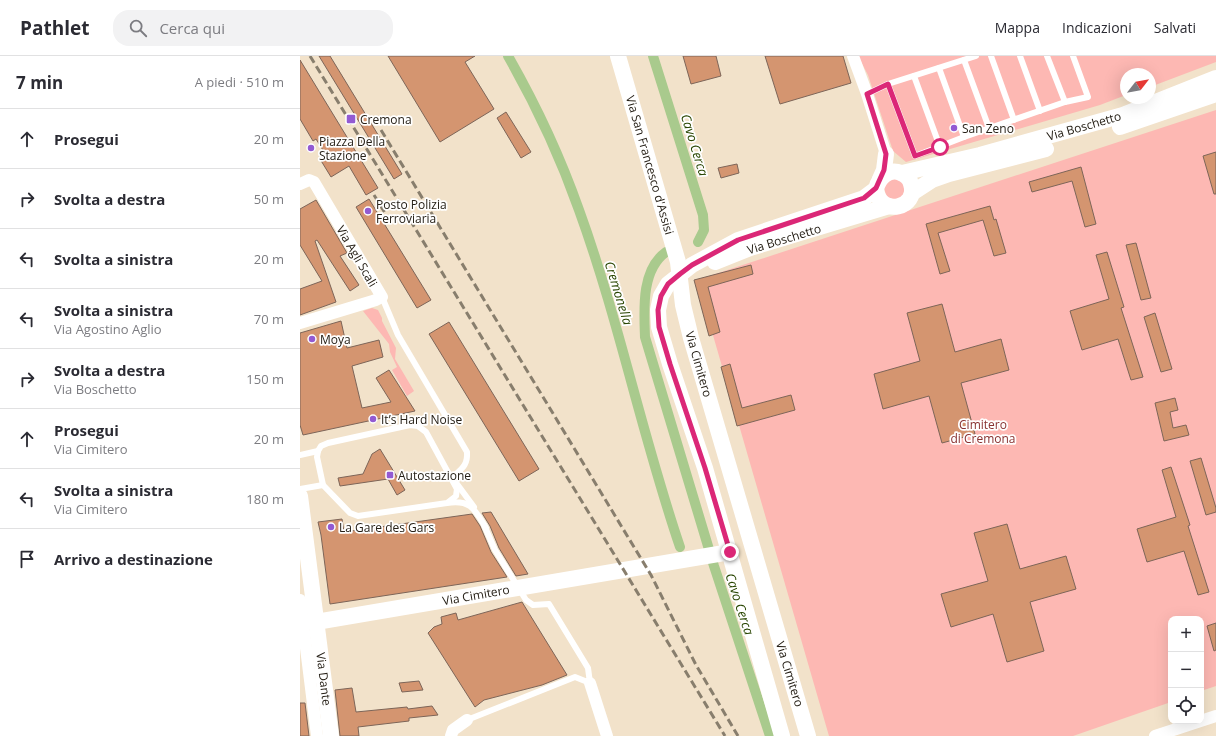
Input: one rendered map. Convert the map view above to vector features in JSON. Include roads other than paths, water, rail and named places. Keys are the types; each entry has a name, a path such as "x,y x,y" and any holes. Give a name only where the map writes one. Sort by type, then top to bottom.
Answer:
{"street":[{"name":"Via San Francesco d'Assisi","path":"618,56 668,224 680,274"},
{"path":"852,56 867,94 891,166 907,176 910,181 912,193"},
{"name":"Via Boschetto","path":"680,274 692,265 738,240 864,198 887,173 899,172 980,155 1123,115 1216,78"},
{"name":"Via Boschetto","path":"680,274 705,266 750,248 889,206 901,206 906,203 912,193 932,180 949,174 1113,130 1216,94"},
{"path":"886,154 884,170 878,184 880,200 889,206"},
{"name":"Via Agli Scali","path":"300,184 309,180 314,182 382,298 300,323"},
{"name":"Via Cimitero","path":"680,274 668,284 661,296 658,310 659,327 705,468 782,736"},
{"name":"Via Cimitero","path":"680,274 683,305 691,338 808,736"},
{"name":"Via Dante","path":"300,496 305,571 316,622 331,736"},
{"name":"Via Cimitero","path":"316,622 730,552"},
{"name":"Via Dante","path":"300,600 316,622 317,736"},
{"path":"590,684 607,736"},
{"path":"1155,736 1216,716"},
{"path":"451,736 453,730 467,720"}],"lane":[{"path":"867,94 888,84 976,56"},
{"path":"991,56 1014,120"},
{"path":"1020,56 1040,111"},
{"path":"1047,56 1065,102"},
{"path":"888,84 915,156 964,136 1065,102 1088,97 1073,56"},
{"path":"964,60 989,128"},
{"path":"939,68 964,136"},
{"path":"914,76 940,147"},
{"path":"382,298 398,335 466,452 467,460 452,478"},
{"path":"447,503 454,499 457,489 426,432 418,426 414,425 328,443 322,446 318,451 317,458 324,485 350,513 358,516 447,503 459,501 468,505 476,512 486,528"},
{"path":"300,455 318,451"},
{"path":"452,478 479,513 495,550 526,600 533,605 549,604 588,668 590,684 575,678 467,720"},
{"path":"300,488 324,485"}],"waterway":[{"name":"Cremonella","path":"508,56 547,131 579,210 619,336 666,505 680,547"},
{"name":"Cavo Cerca","path":"653,56 703,215 704,230 698,242"},
{"name":"Cavo Cerca","path":"666,252 658,260 648,279 644,314 645,337 714,566 770,736"}],"railway":[{"path":"310,56 725,736"},
{"path":"381,130 651,575 696,665 738,736"},
{"path":"374,195 388,218"}],"place":[{"name":"Cremona","path":"351,119"},
{"name":"San Zeno","path":"954,128"},
{"name":"Piazza Della Stazione","path":"311,148"},
{"name":"Posto Polizia Ferroviaria","path":"368,211"},
{"name":"Moya","path":"312,339"},
{"name":"It’s Hard Noise","path":"373,419"},
{"name":"Autostazione","path":"390,475"},
{"name":"La Gare des Gars","path":"331,527"}],"park label":[{"name":"Cimitero di Cremona","path":"983,431"}]}
